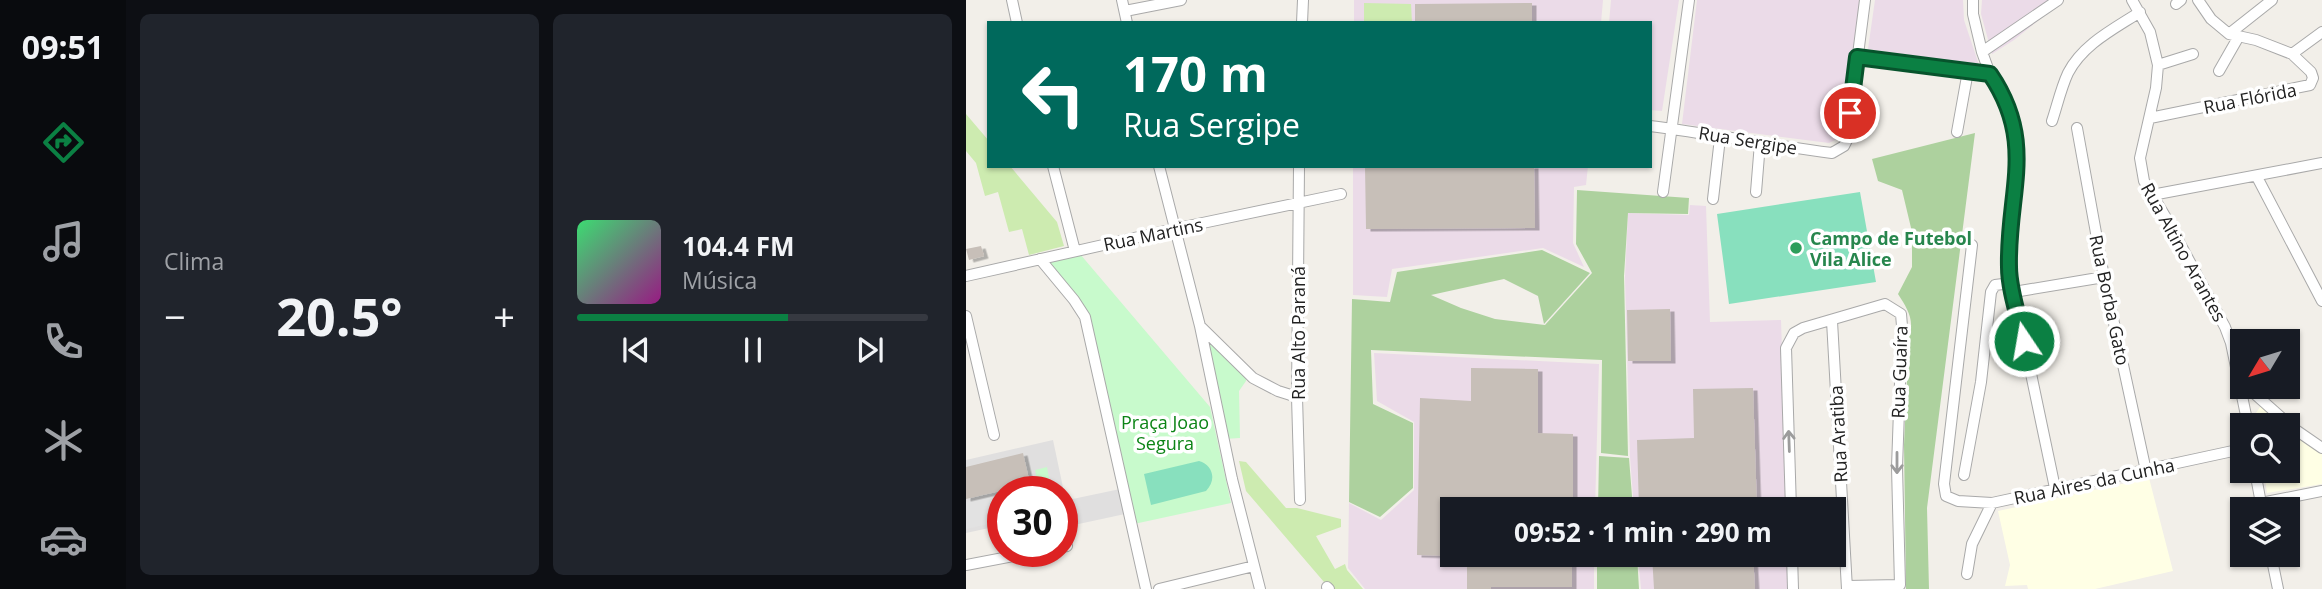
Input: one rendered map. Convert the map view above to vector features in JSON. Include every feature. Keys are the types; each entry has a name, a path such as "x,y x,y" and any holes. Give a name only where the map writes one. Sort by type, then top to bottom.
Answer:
{"street":[{"path":"1012,0 1017,21"},
{"path":"1123,5 1181,0"},
{"path":"1303,0 1303,21"},
{"path":"1663,192 1689,0"},
{"path":"1865,0 1857,57 1990,74"},
{"path":"1973,0 1973,14 1982,52 1990,74 2006,100 2015,130 2018,169 2009,248 2012,288 2055,488"},
{"path":"1982,52 2058,0"},
{"name":"Rua Altino Arantes","path":"2132,0 2150,32 2158,65 2156,88 2140,158 2144,181 2218,312 2230,341"},
{"path":"2198,0 2211,19 2234,35 2292,54 2322,33"},
{"path":"2219,71 2234,35 2272,0"},
{"path":"2052,121 2067,76 2075,62 2097,40 2140,12"},
{"path":"2158,65 2193,54"},
{"name":"Rua Flórida","path":"2150,118 2310,85 2313,78 2311,72 2292,54"},
{"name":"Rua Sergipe","path":"1652,126 1832,153 1844,146 1847,140 1857,57"},
{"path":"1957,132 1968,71"},
{"name":"Rua Borba Gato","path":"2077,128 2104,277 2146,471"},
{"path":"1713,199 1720,138"},
{"path":"1756,192 1760,144"},
{"path":"2152,195 2322,163"},
{"path":"1054,168 1075,251"},
{"path":"1159,168 1200,326 1232,479 1260,589"},
{"name":"Rua Alto Paraná","path":"1299,168 1297,397 1300,500"},
{"path":"2258,177 2316,279 2322,301"},
{"name":"Rua Martins","path":"966,276 1341,194"},
{"name":"Rua Aires da Cunha","path":"1972,245 1944,484 1946,496 1958,501 1992,503 2230,452"},
{"path":"1040,259 1085,317 1146,589"},
{"path":"1965,475 1981,382 1991,292 1995,285 2012,288 2104,277"},
{"name":"Rua Guaíra","path":"1791,497 1786,348 1794,332 1802,328 1885,304 1901,314 1902,326 1897,467 1900,585 1847,588"},
{"path":"966,316 994,435"},
{"name":"Rua Aratiba","path":"1832,321 1847,588"},
{"path":"1200,326 1253,378 1297,397"},
{"path":"2260,399 2293,429 2322,448"},
{"path":"2298,497 2322,491"},
{"path":"1966,574 1972,544 1992,503"},
{"path":"966,565 987,561"},
{"path":"1159,589 1254,566"},
{"path":"1792,567 1793,589"},
{"path":"2273,567 2277,589"}],"shaded area":[{"path":"1354,0 1603,0 1601,21 1354,21"},
{"path":"1611,0 1679,0 1662,111 1652,110 1652,21 1609,21"},
{"path":"1697,0 1860,0 1842,133 1837,139 1829,143 1682,124"},
{"path":"1875,0 1963,0 1964,20 1979,65 1868,49"},
{"path":"1982,0 2064,0 1992,54 1981,14"},
{"path":"1353,168 1588,168 1586,185 1574,187 1573,243 1584,267 1543,248 1392,269 1387,297 1353,295"},
{"path":"1690,205 1706,206 1710,322 1781,320 1787,497 1633,497 1625,277 1628,213 1689,215"},
{"path":"1374,353 1599,364 1595,497 1440,497 1440,567 1594,567 1594,589 1365,589 1348,568 1349,503 1381,520 1414,490 1414,422 1377,401"},
{"path":"2260,407 2264,407 2270,413 2256,413"},
{"path":"2300,439 2322,450 2322,484 2267,493 2266,483 2300,483"},
{"path":"1053,440 1061,476 987,476 987,528 966,533 966,460"},
{"path":"2149,478 2173,571 2095,589 2028,589 2027,585 2005,586 2010,565 1998,511"},
{"path":"1120,489 1125,514 1078,524 1078,498"},
{"path":"987,497 987,524 966,529 966,502"},
{"path":"1639,567 1789,567 1790,589 1641,589"}],"green space":[{"path":"1364,3 1411,4 1412,21 1364,21"},
{"path":"966,114 987,139 987,168 1012,168 1057,222 1064,246 1029,255 1022,229 1009,232 998,192 985,196 976,163 966,151"},
{"path":"1975,133 1927,508 1929,589 1906,589 1904,445 1911,319 1898,294 1912,267 1912,232 1902,190 1878,181 1872,159"},
{"path":"1577,190 1689,198 1688,214 1628,213 1624,276 1628,456 1601,453 1602,360 1371,350 1373,404 1413,423 1413,488 1380,517 1349,502 1352,299 1390,302 1397,272 1542,250 1590,273 1544,324 1538,296 1504,279 1431,295 1495,319 1545,325 1592,273 1576,244"},
{"name":"Campo de Futebol Vila Alice","path":"1860,192 1876,282 1729,304 1717,214"},
{"name":"Praça Joao Segura","path":"1080,254 1210,407 1231,503 1134,524 1090,326 1045,261"},
{"path":"1202,334 1246,375 1246,381 1239,391 1240,438 1224,439"},
{"path":"1599,456 1629,458 1632,497 1598,497"},
{"path":"1199,461 1208,466 1212,473 1212,482 1206,491 1151,505 1144,474"},
{"path":"1239,461 1246,462 1286,508 1297,508 1341,519 1341,527 1316,536 1335,569 1345,564 1363,589 1330,589 1246,491"},
{"path":"1047,467 1049,476 1036,476 1035,470"},
{"path":"1597,567 1638,567 1639,589 1597,589"}],"building":[{"path":"1532,3 1532,21 1415,21 1415,4"},
{"path":"1365,168 1534,168 1535,228 1366,229"},
{"path":"981,246 984,256 969,260 966,249"},
{"path":"1670,309 1671,361 1628,361 1627,310"},
{"path":"1471,368 1538,369 1538,433 1573,434 1573,497 1440,497 1440,556 1417,555 1420,398 1471,401"},
{"path":"1753,388 1757,497 1639,497 1637,440 1694,438 1693,389"},
{"path":"1023,453 1028,476 987,476 987,494 966,499 966,467"},
{"path":"1467,567 1572,567 1572,587 1467,589"},
{"path":"1653,567 1754,567 1755,589 1654,589"}],"place":[{"name":"Campo de Futebol Vila Alice","path":"1796,248"}],"route":[{"path":"1850,113 1857,57 1990,74 2006,100 2015,130 2018,169 2009,269 2024,341"}]}
